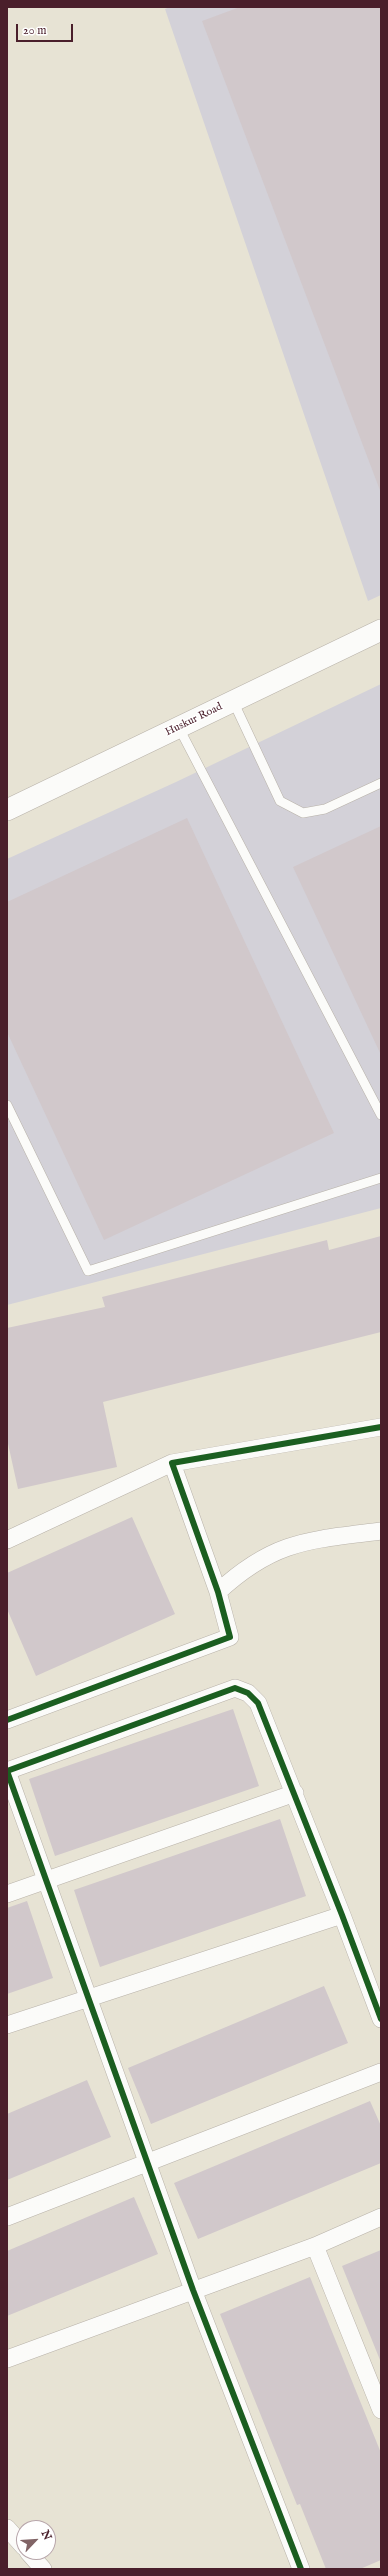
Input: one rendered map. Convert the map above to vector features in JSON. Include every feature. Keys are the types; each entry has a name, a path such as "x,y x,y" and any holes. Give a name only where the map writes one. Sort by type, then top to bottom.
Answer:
{"street":[{"name":"Huskur Road","path":"7,810 381,630"},
{"path":"7,1540 172,1463 381,1428"},
{"path":"7,1720 230,1637 218,1592 172,1463"},
{"path":"218,1592 231,1580 266,1556 292,1544 381,1531"},
{"path":"301,2569 193,2290 87,1998 48,1880 7,1771 235,1688 248,1693 258,1703 295,1793 381,2019"},
{"path":"7,1894 295,1793"},
{"path":"7,2025 342,1915"},
{"path":"7,2216 147,2164 381,2072"},
{"path":"7,2359 315,2246 381,2217"},
{"path":"315,2246 381,2410"},
{"path":"7,2528 16,2538"},
{"path":"35,2560 43,2569"}],"lane":[{"path":"233,701 280,802 303,813 324,809 381,782"},
{"path":"179,728 381,1116"},
{"path":"7,1105 88,1271 381,1178"}],"shaded area":[{"path":"170,7 381,7 381,595 368,601 165,9"},
{"path":"381,684 381,1208 7,1305 7,859 176,782"}],"building":[{"path":"240,7 381,7 381,493 202,21"},
{"path":"187,818 334,1133 104,1240 7,1032 7,902"},
{"path":"381,826 381,1055 293,867"},
{"path":"381,1236 381,1332 103,1402 117,1467 18,1489 7,1439 7,1328 105,1307 102,1297 327,1240 329,1250"},
{"path":"132,1517 175,1614 36,1676 7,1609 7,1573"},
{"path":"233,1709 259,1786 55,1856 29,1779"},
{"path":"280,1819 306,1896 100,1967 74,1890"},
{"path":"27,1901 53,1978 7,1994 7,1908"},
{"path":"324,1986 348,2043 151,2124 128,2068"},
{"path":"87,2080 111,2137 7,2180 7,2114"},
{"path":"370,2101 381,2126 381,2163 198,2239 174,2183"},
{"path":"134,2197 158,2254 7,2316 7,2251"},
{"path":"381,2250 381,2360 380,2360 342,2266"},
{"path":"310,2277 381,2453 381,2560 360,2569 326,2569 300,2504 297,2505 220,2314"}],"cycle path":[{"path":"7,1720 230,1637 218,1592 172,1463 381,1427"},
{"path":"301,2569 193,2290 7,1771 235,1688 248,1693 258,1703 342,1915 381,2019"}]}
